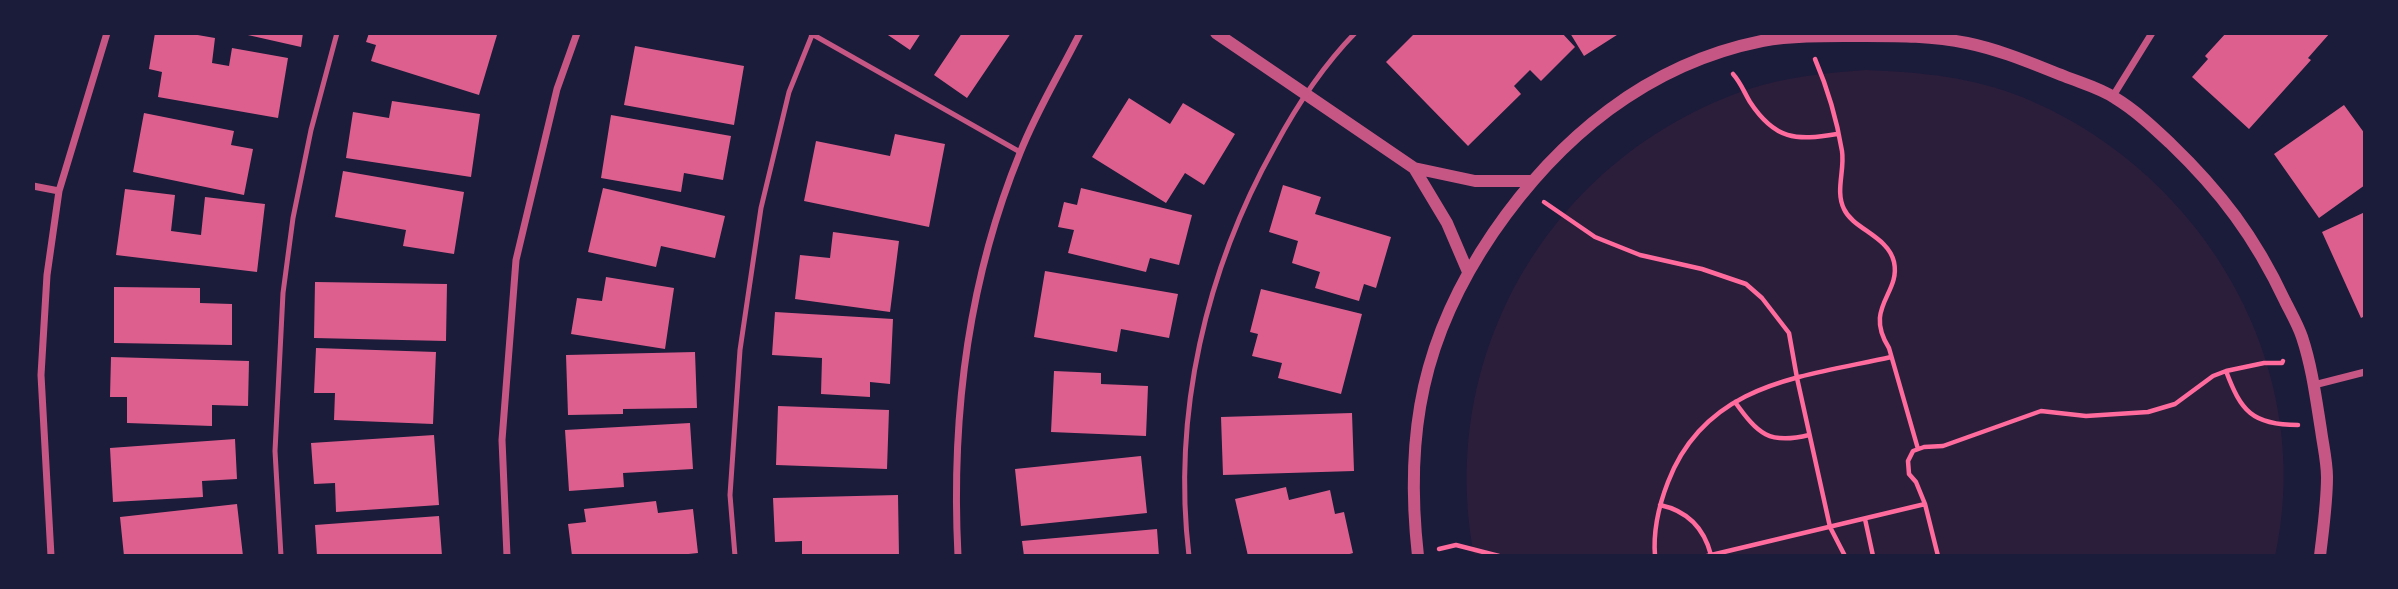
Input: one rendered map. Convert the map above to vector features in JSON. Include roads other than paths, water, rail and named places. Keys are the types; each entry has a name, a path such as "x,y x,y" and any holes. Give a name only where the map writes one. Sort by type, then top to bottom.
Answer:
{"street":[{"path":"51,556 41,374 47,275 58,191 107,33"},
{"path":"507,556 502,440 516,260 558,89 577,33"},
{"path":"958,556 956,461 962,382 972,319 992,235 1020,152 1080,33"},
{"path":"1216,33 1414,168 1475,181 1529,184"},
{"path":"2113,96 2152,33"},
{"path":"1418,555 1413,479 1420,402 1429,362 1442,325 1468,272 1529,184 1576,135 1598,117 1646,84 1716,53 1762,37 1911,36 1967,43 2020,59 2113,96 2156,130 2198,170 2231,207 2258,248 2302,336 2314,385 2327,475 2320,556"},
{"path":"1414,168 1447,223 1468,272"},
{"path":"33,186 58,191"},
{"path":"2314,385 2365,372"}],"lane":[{"path":"281,556 275,452 283,293 293,218 311,130 337,33"},
{"path":"1189,556 1185,488 1189,411 1207,311 1246,200 1288,121 1355,33"},
{"path":"735,556 730,495 740,349 764,195 789,92 811,34 1020,152"}]}
